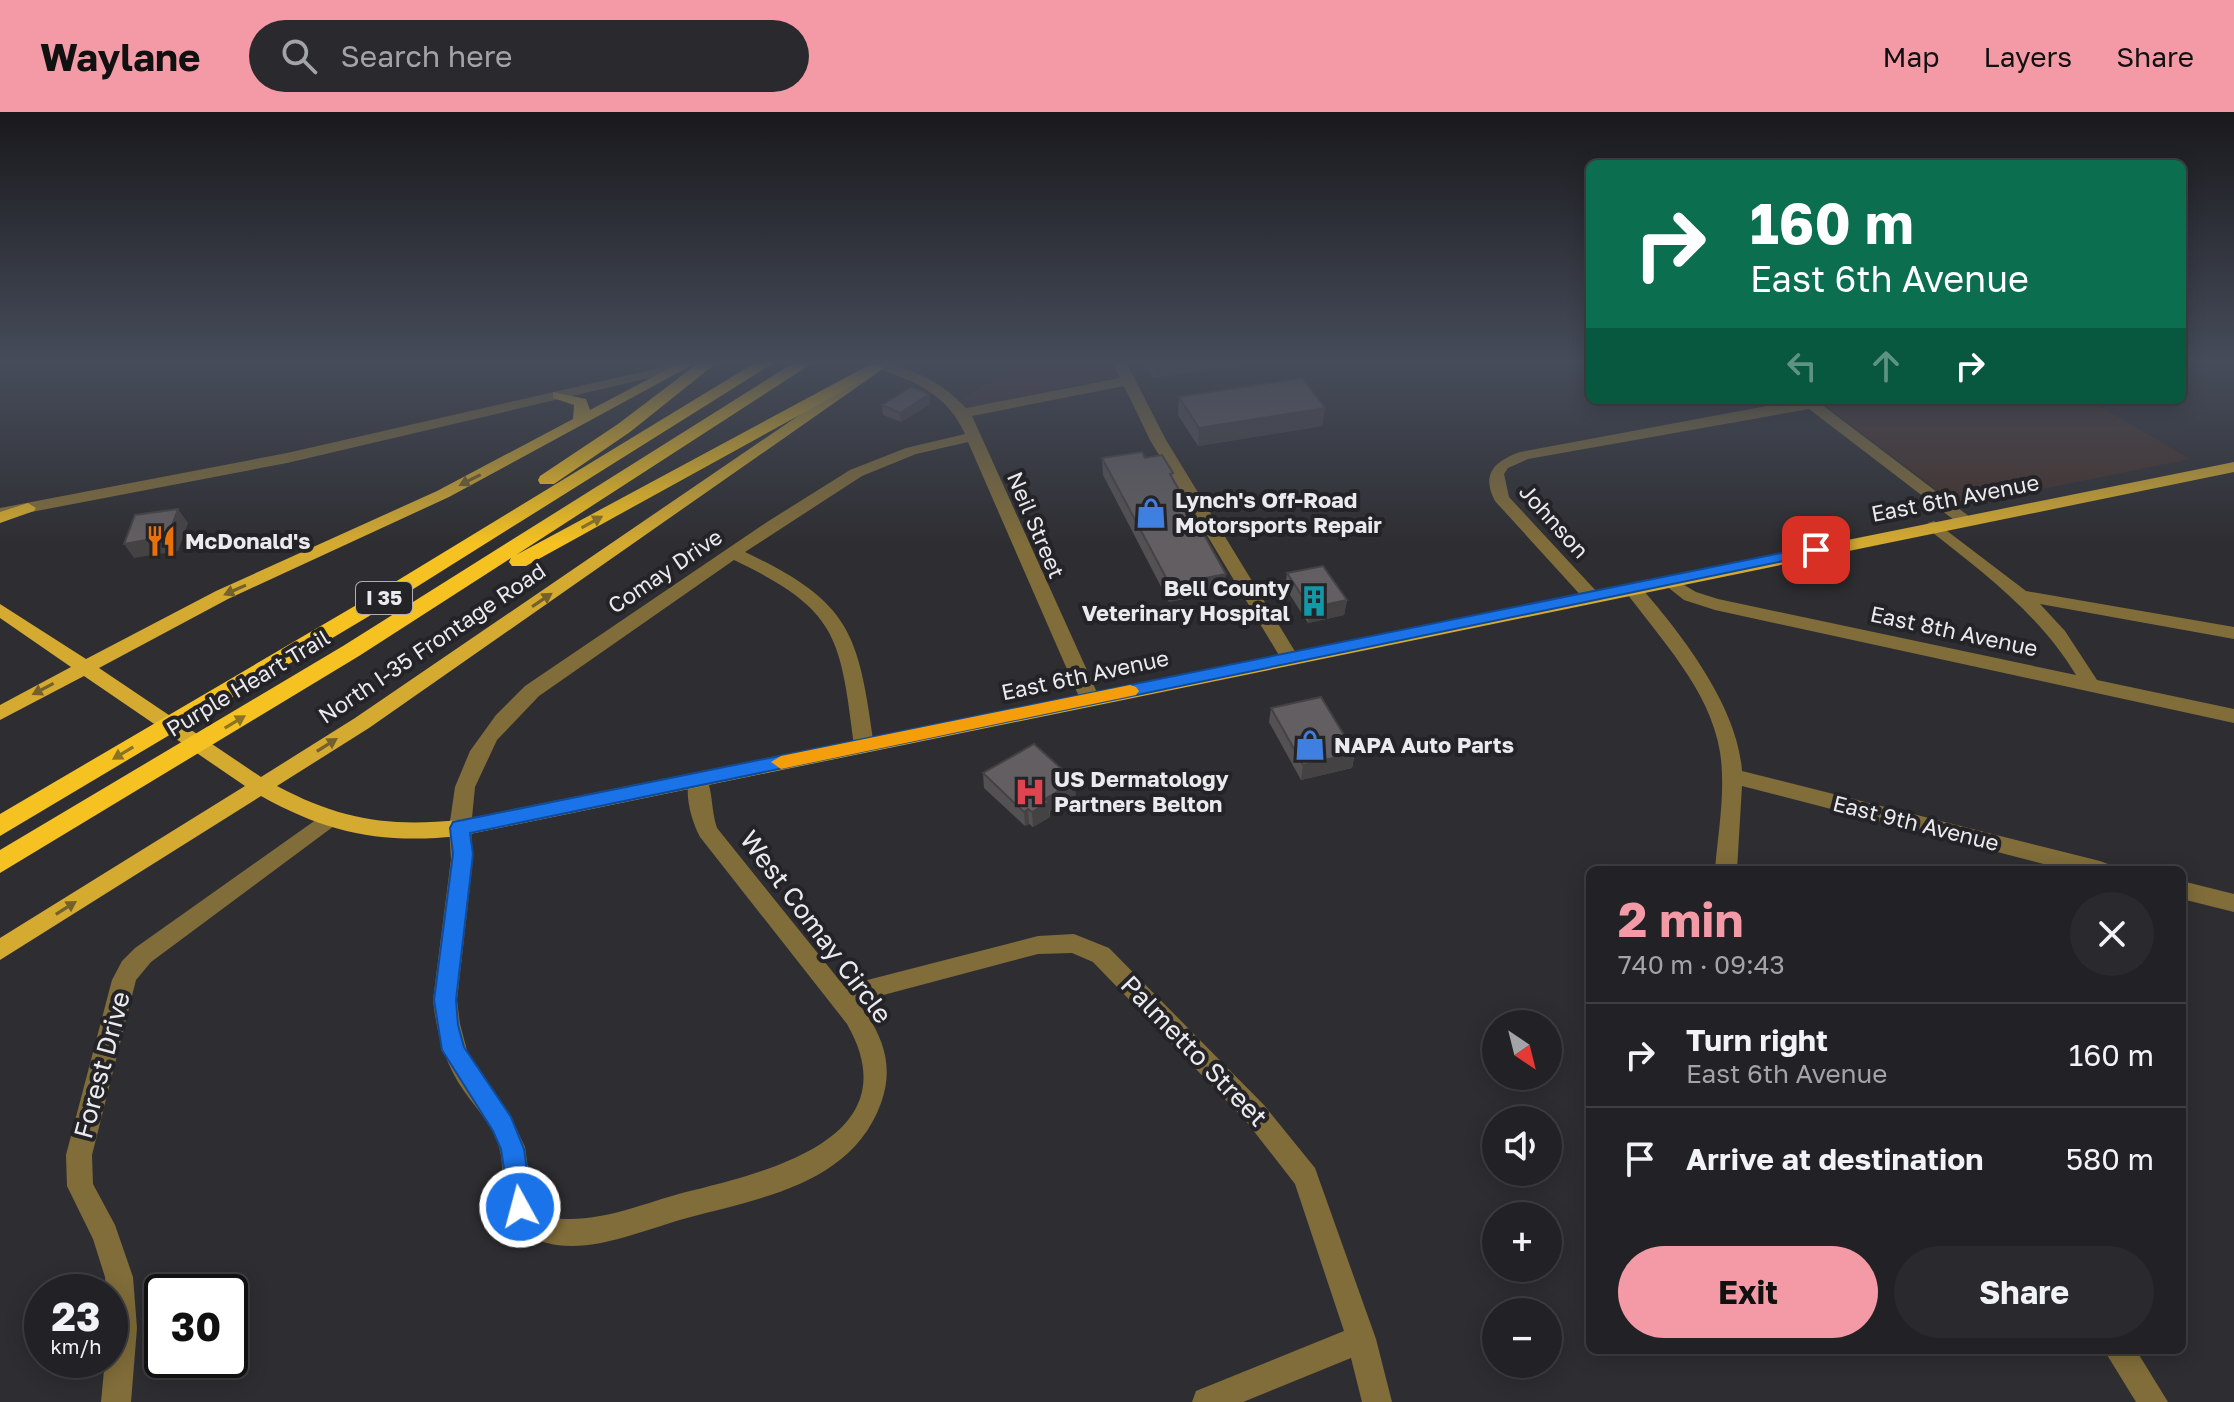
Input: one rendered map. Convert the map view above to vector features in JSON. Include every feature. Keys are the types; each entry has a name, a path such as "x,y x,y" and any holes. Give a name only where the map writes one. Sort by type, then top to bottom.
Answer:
{"highway":[{"path":"268,666 627,424"},
{"name":"Purple Heart Trail","path":"0,826 495,531 667,424"},
{"name":"Purple Heart Trail","path":"0,863 351,651 708,424"},
{"path":"351,651 771,424"}],"main road":[{"path":"0,713 222,595 443,494 575,424"},
{"name":"North I-35 Frontage Road","path":"0,950 255,783 408,692 795,424"},
{"name":"East 6th Avenue","path":"0,610 255,783 300,809 344,826 394,834 460,828 2234,467"},
{"path":"0,516 28,508"}],"street":[{"path":"28,508 287,458 432,424"},
{"name":"Neil Street","path":"969,424 1090,699"},
{"path":"1150,424 1290,658"},
{"name":"Johnson","path":"1591,596 1501,498 1495,482 1497,471 1506,462 1525,455 1690,424"},
{"path":"1838,424 1964,520"},
{"name":"Comay Drive","path":"703,1201 569,1234 553,1233 526,1218 520,1207 513,1149 502,1125 454,1050 447,1025 445,1000 463,854 460,828 465,784 473,761 503,716 532,691 856,473 911,451 975,436"},
{"path":"1934,526 2024,596 2064,639 2091,685"},
{"path":"734,553 809,594 835,619 846,642 856,680 864,745"},
{"name":"East 8th Avenue","path":"1669,581 1690,596 1715,604 2234,716"},
{"path":"1632,588 1649,606 1721,717 1730,750 1732,776 1726,866"},
{"path":"2024,596 2234,633"},
{"name":"East 9th Avenue","path":"1732,776 2036,862 2068,866"},
{"name":"West Comay Circle","path":"698,779 700,808 707,831 839,997 870,1041 875,1060 870,1097 857,1124 829,1156 807,1168 703,1201"},
{"name":"Forest Drive","path":"116,1402 123,1328 119,1277 105,1235 80,1186 79,1155 124,980 130,968 143,955 327,820"},
{"path":"2186,891 2234,903"},
{"name":"Palmetto Street","path":"839,997 1038,945 1074,943 1101,955 1255,1113 1298,1165 1314,1194 1361,1339 1377,1402"},
{"path":"1207,1402 1361,1339"},
{"path":"2122,1354 2153,1402"}],"shaded area":[{"path":"1850,424 2130,424 2190,459 1958,506"}],"building":[{"path":"1197,424 1223,424 1199,428"},
{"path":"1142,452 1145,458 1162,455 1226,574 1170,585 1102,458"},
{"path":"178,509 168,536 124,544 135,515"},
{"path":"1323,566 1347,600 1310,608 1287,573"},
{"name":"NAPA Auto Parts","path":"1321,697 1355,753 1303,765 1271,708"},
{"name":"US Dermatology Partners Belton","path":"1034,744 1075,781 1045,799 1049,802 1032,812 1028,809 1024,812 983,773"}],"slow traffic":[{"path":"781,762 1130,691"}],"place":[{"name":"Lynch's Off-Road Motorsports Repair","path":"1151,513"},
{"name":"McDonald's","path":"161,541"},
{"name":"Bell County Veterinary Hospital","path":"1314,601"},
{"name":"NAPA Auto Parts","path":"1310,745"},
{"name":"US Dermatology Partners Belton","path":"1030,792"}],"route":[{"path":"520,1207 513,1149 502,1125 454,1050 447,1025 445,1000 448,964 463,854 460,828 1816,550"}]}
